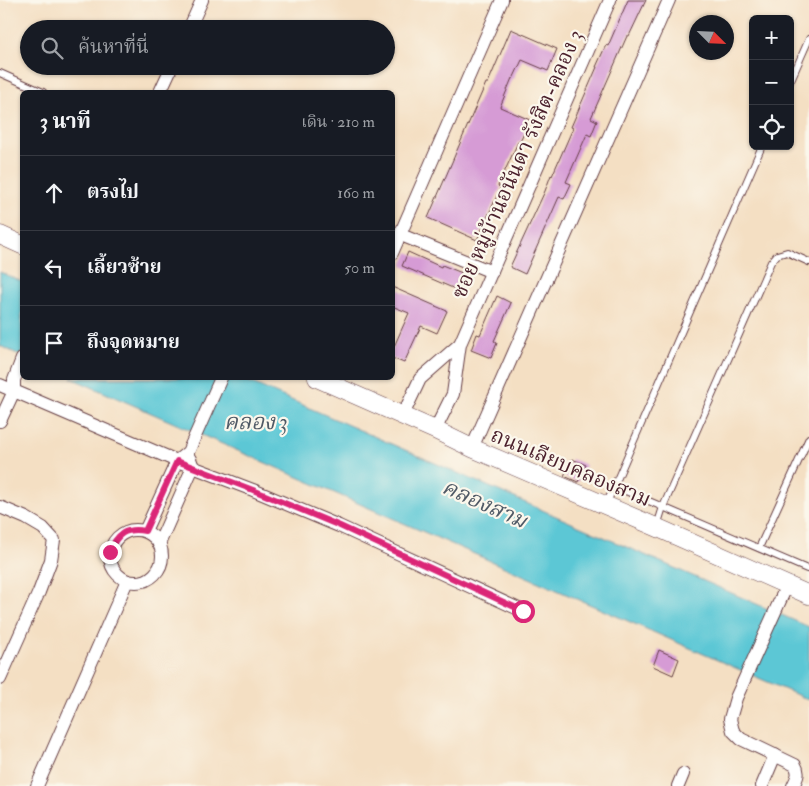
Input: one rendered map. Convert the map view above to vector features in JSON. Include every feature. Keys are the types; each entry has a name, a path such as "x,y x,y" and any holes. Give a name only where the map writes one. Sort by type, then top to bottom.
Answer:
{"main road":[{"path":"0,235 20,244"},
{"name":"ถนนเลียบคลองสาม","path":"322,380 809,595"}],"street":[{"path":"193,20 202,0"},
{"path":"395,247 502,0"},
{"name":"ซอย หมู่บ้านอนันดา รังสิต-คลอง 3","path":"435,430 453,394 460,344 610,0"},
{"path":"472,448 669,0"},
{"path":"161,90 168,75"},
{"path":"401,235 492,272"},
{"name":"ซอย หมู่บ้านอนันดา รังสิต-คลอง 3","path":"403,416 420,379 460,344"},
{"path":"0,421 8,384 20,363"},
{"path":"145,531 177,461 189,449 220,380"},
{"path":"8,384 177,461 340,526 523,611"},
{"path":"159,544 193,467 189,449"},
{"path":"0,507 26,518 43,528 54,540 51,560 0,679"},
{"path":"136,529 145,531 154,536 159,544 162,552 162,562 159,570 153,577 136,583 127,582 113,570 110,561 113,543 127,531 136,529"},
{"path":"37,786 127,582"},
{"path":"787,585 736,698 730,719 733,731 741,739 795,765 798,770 793,786"},
{"path":"762,786 775,755"}],"lane":[{"path":"794,73 809,39"},
{"path":"0,73 38,90"},
{"path":"605,506 760,150"},
{"path":"656,527 663,507 771,262 777,254 788,252 809,262"},
{"path":"759,548 809,438"},
{"path":"614,486 807,569"}],"water":[{"path":"0,272 20,281 20,355 0,346"},
{"name":"คลอง 3","path":"76,380 246,380 809,627 809,700"}],"building":[{"path":"628,0 646,0 629,36 627,36 591,118 597,121 591,136 587,134 566,182 571,184 564,199 559,197 525,274 510,267 573,128 571,127 596,67 606,45 608,46"},
{"path":"511,29 557,49 548,71 522,60 512,78 500,107 530,120 498,186 501,187 477,240 428,218"},
{"path":"408,252 441,267 442,265 462,273 455,289 402,266"},
{"path":"395,288 447,311 437,333 421,326 404,363 395,359 395,344 409,313 395,307"},
{"path":"497,296 511,303 494,341 497,343 491,358 471,350 477,334 480,335"},
{"path":"572,459 586,465 578,482 564,476"},
{"path":"659,650 679,659 673,675 653,666"}],"route":[{"path":"110,552 113,543 127,531 136,529 145,531 177,461 340,526 523,611"}],"water label":[{"name":"คลองสาม","path":"485,503"}]}
